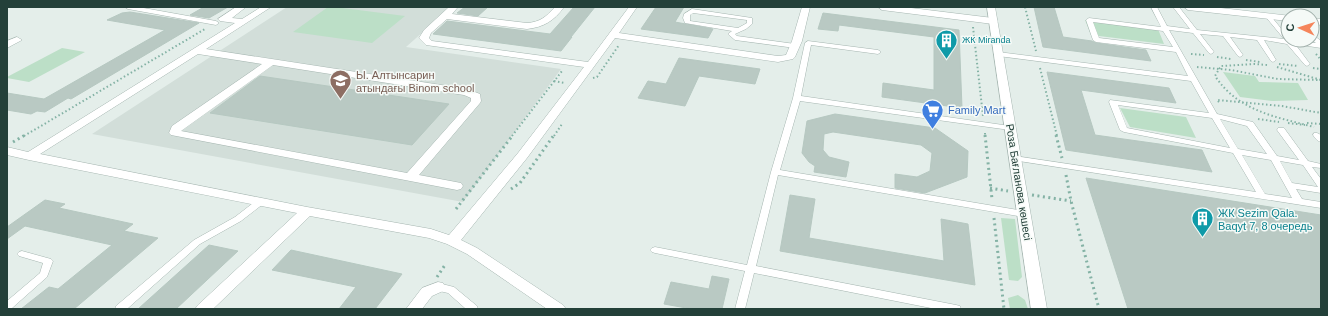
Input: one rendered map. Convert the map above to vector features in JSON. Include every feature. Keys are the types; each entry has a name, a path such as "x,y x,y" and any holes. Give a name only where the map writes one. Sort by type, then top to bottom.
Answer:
{"street":[{"path":"242,7 223,19 244,22"},
{"path":"29,156 267,7"},
{"path":"454,7 427,32 424,38 429,43 591,65"},
{"path":"446,16 527,26 540,26 560,7"},
{"path":"452,241 476,213 591,65 633,7"},
{"path":"613,35 778,59 790,57 796,44 806,7"},
{"path":"882,7 993,21"},
{"name":"Роза Бағланова көшесі","path":"991,7 1039,309"},
{"path":"1188,7 1280,17"},
{"path":"7,45 17,40"},
{"path":"197,51 467,92 476,96 476,101 411,176"},
{"path":"271,62 176,128 175,133 411,176 457,186"},
{"path":"7,151 306,212 431,234 452,241 472,251 558,309"},
{"path":"203,309 306,212"},
{"path":"414,309 427,292 438,287"}],"lane":[{"path":"128,7 216,23"},
{"path":"1154,7 1235,152 1262,196"},
{"path":"1176,7 1195,31 1210,55"},
{"path":"738,30 687,22 687,14 692,12 750,19 750,23 747,28 738,30 731,34 735,38 796,44 808,43 878,52"},
{"path":"1268,16 1280,30"},
{"path":"1178,50 1096,40 1089,20 1280,40"},
{"path":"1225,34 1238,57"},
{"path":"1259,38 1272,64"},
{"path":"740,309 775,172 797,98 808,43"},
{"path":"1294,48 1306,65"},
{"path":"998,54 1193,78"},
{"path":"797,98 1010,128"},
{"path":"1299,202 1274,158 1250,124 1216,116 1114,102 1124,130 1235,152 1274,158 1306,164 1321,166"},
{"path":"1281,130 1321,185"},
{"path":"1015,158 1321,205"},
{"path":"775,172 1024,214"},
{"path":"1289,185 1321,190"},
{"path":"120,309 197,242 238,219 260,202"},
{"path":"655,250 956,309"},
{"path":"7,307 44,274 48,261 22,254"},
{"path":"438,287 451,290 473,309"}],"path":[{"path":"7,145 216,23"},
{"path":"973,25 1004,309"},
{"path":"1191,54 1238,57"},
{"path":"1244,60 1272,64 1321,80"},
{"path":"456,209 568,62"},
{"path":"1255,64 1260,62"},
{"path":"1298,66 1272,64 1222,66 1215,76 1220,86 1231,97 1240,103 1248,107 1314,127 1320,134"},
{"path":"1306,65 1321,69"},
{"path":"1186,66 1220,68 1278,79 1321,80"},
{"path":"1220,105 1217,100 1272,106 1289,105 1321,113"},
{"path":"1255,119 1314,127"},
{"path":"1302,123 1321,124"}],"shaded area":[{"name":"Ы. Алтынсарин атындағы Binom school","path":"287,7 451,7 406,47 561,69 463,202 92,134"}],"green space":[{"path":"328,7 405,16 372,43 293,32"},
{"path":"1085,20 1158,29 1164,44 1091,35"},
{"path":"62,48 85,52 29,82 7,78 7,77"},
{"path":"1223,72 1255,76 1259,82 1298,83 1308,100 1273,101 1240,97"},
{"path":"1120,108 1186,117 1196,138 1130,127"},
{"path":"1001,218 1015,219 1022,277 1018,281 1009,280"},
{"path":"1018,295 1025,300 1028,309 1010,309 1008,298"}],"building":[{"path":"204,7 228,7 209,18 190,15"},
{"path":"465,7 488,7 478,16 457,13"},
{"path":"574,7 595,7 561,51 433,34 447,21 550,34"},
{"path":"656,7 684,7 675,22 713,29 708,38 641,29"},
{"path":"1034,7 1054,7 1063,37 1146,50 1151,61 1043,47"},
{"path":"130,12 199,23 71,99 68,98 45,112 37,111 31,114 7,110 7,93 44,99 165,30 107,20 122,13"},
{"name":"ЖК Miranda","path":"823,13 959,30 962,108 882,97 883,83 934,90 934,37 839,25 838,31 818,29"},
{"path":"679,58 760,69 755,84 699,76 685,106 638,98 648,81 666,84"},
{"path":"1047,72 1169,88 1176,103 1081,90 1095,135 1202,150 1212,172 1066,150"},
{"path":"260,76 449,104 412,145 210,113"},
{"path":"835,114 935,128 968,151 967,177 925,193 895,188 895,174 917,177 930,171 932,153 921,145 833,132 824,134 823,150 829,157 849,162 846,177 814,172 815,166 809,162 802,153 807,121"},
{"name":"ЖК Sezim Qala. Baqyt 7, 8 очередь","path":"1086,178 1321,215 1321,309 1128,309"},
{"path":"790,195 815,199 809,238 944,261 941,219 968,224 975,285 780,251"},
{"path":"45,200 65,204 59,208 133,224 124,231 158,238 74,309 21,309 49,287 58,289 112,245 25,226 7,239 7,227"},
{"path":"209,245 238,251 176,309 138,309"},
{"path":"291,250 402,274 375,309 339,309 356,287 272,270"},
{"path":"712,276 729,279 722,309 692,309 664,304 671,282 709,289"}],"place":[{"name":"ЖК Miranda","path":"947,60"},
{"name":"Ы. Алтынсарин атындағы Binom school","path":"340,100"},
{"name":"Family Mart","path":"932,130"},
{"name":"ЖК Sezim Qala. Baqyt 7, 8 очередь","path":"1203,238"}]}
